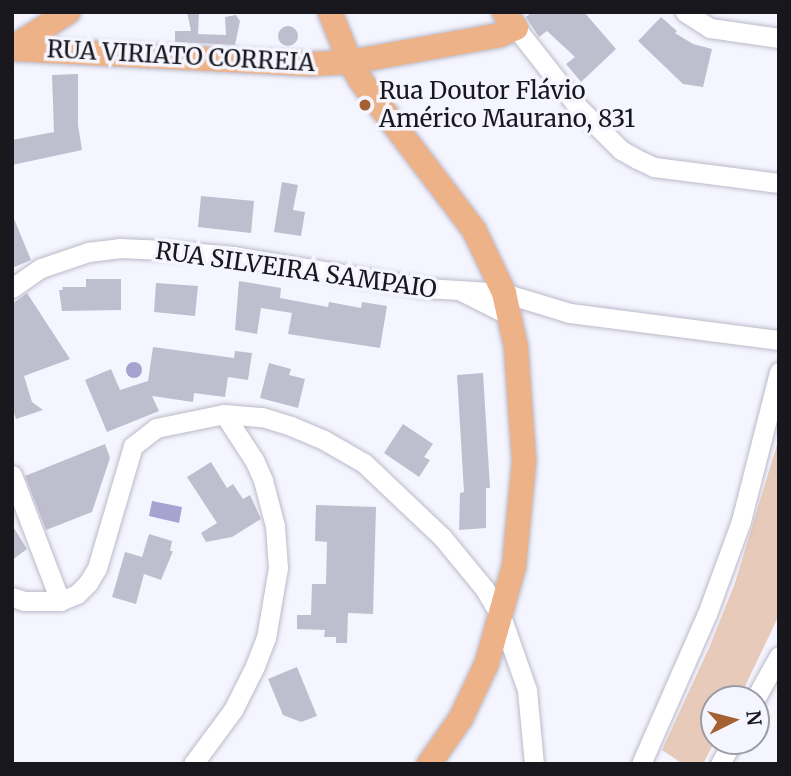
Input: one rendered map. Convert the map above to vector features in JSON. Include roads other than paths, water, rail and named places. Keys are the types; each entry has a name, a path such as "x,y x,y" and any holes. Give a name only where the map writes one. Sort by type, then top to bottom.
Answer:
{"main road":[{"path":"12,49 68,12"},
{"path":"330,12 350,62 474,230 507,304 522,401 524,462 516,554 501,616 487,663 461,718 429,764"},
{"name":"RUA VIRIATO CORREIA","path":"12,49 313,64 350,62 513,31"},
{"path":"386,113 383,78 398,54"}],"street":[{"path":"685,12 709,28 779,38"},
{"path":"513,31 578,107 621,150 654,167 779,183"},
{"name":"RUA SILVEIRA SAMPAIO","path":"12,288 41,268 64,259 88,252 119,248 234,256 463,292 507,304 779,340"},
{"path":"641,764 707,614 741,522 779,372"},
{"path":"193,764 233,710 255,666 267,638 278,568 275,526 266,490 254,460 224,414"},
{"path":"12,597 23,601 60,601 76,594 88,583 97,568 133,446 156,428 224,414 262,418 291,426 324,440 364,463 442,537 484,588 501,616 527,691 534,764"},
{"path":"12,475 60,601"},
{"path":"764,685 777,663"}],"water":[{"path":"134,362 142,370 134,378 126,370"},
{"path":"152,501 182,507 179,523 149,516"}],"place":[{"name":"Rua Doutor Flávio Américo Maurano, 831","path":"365,105"}]}
